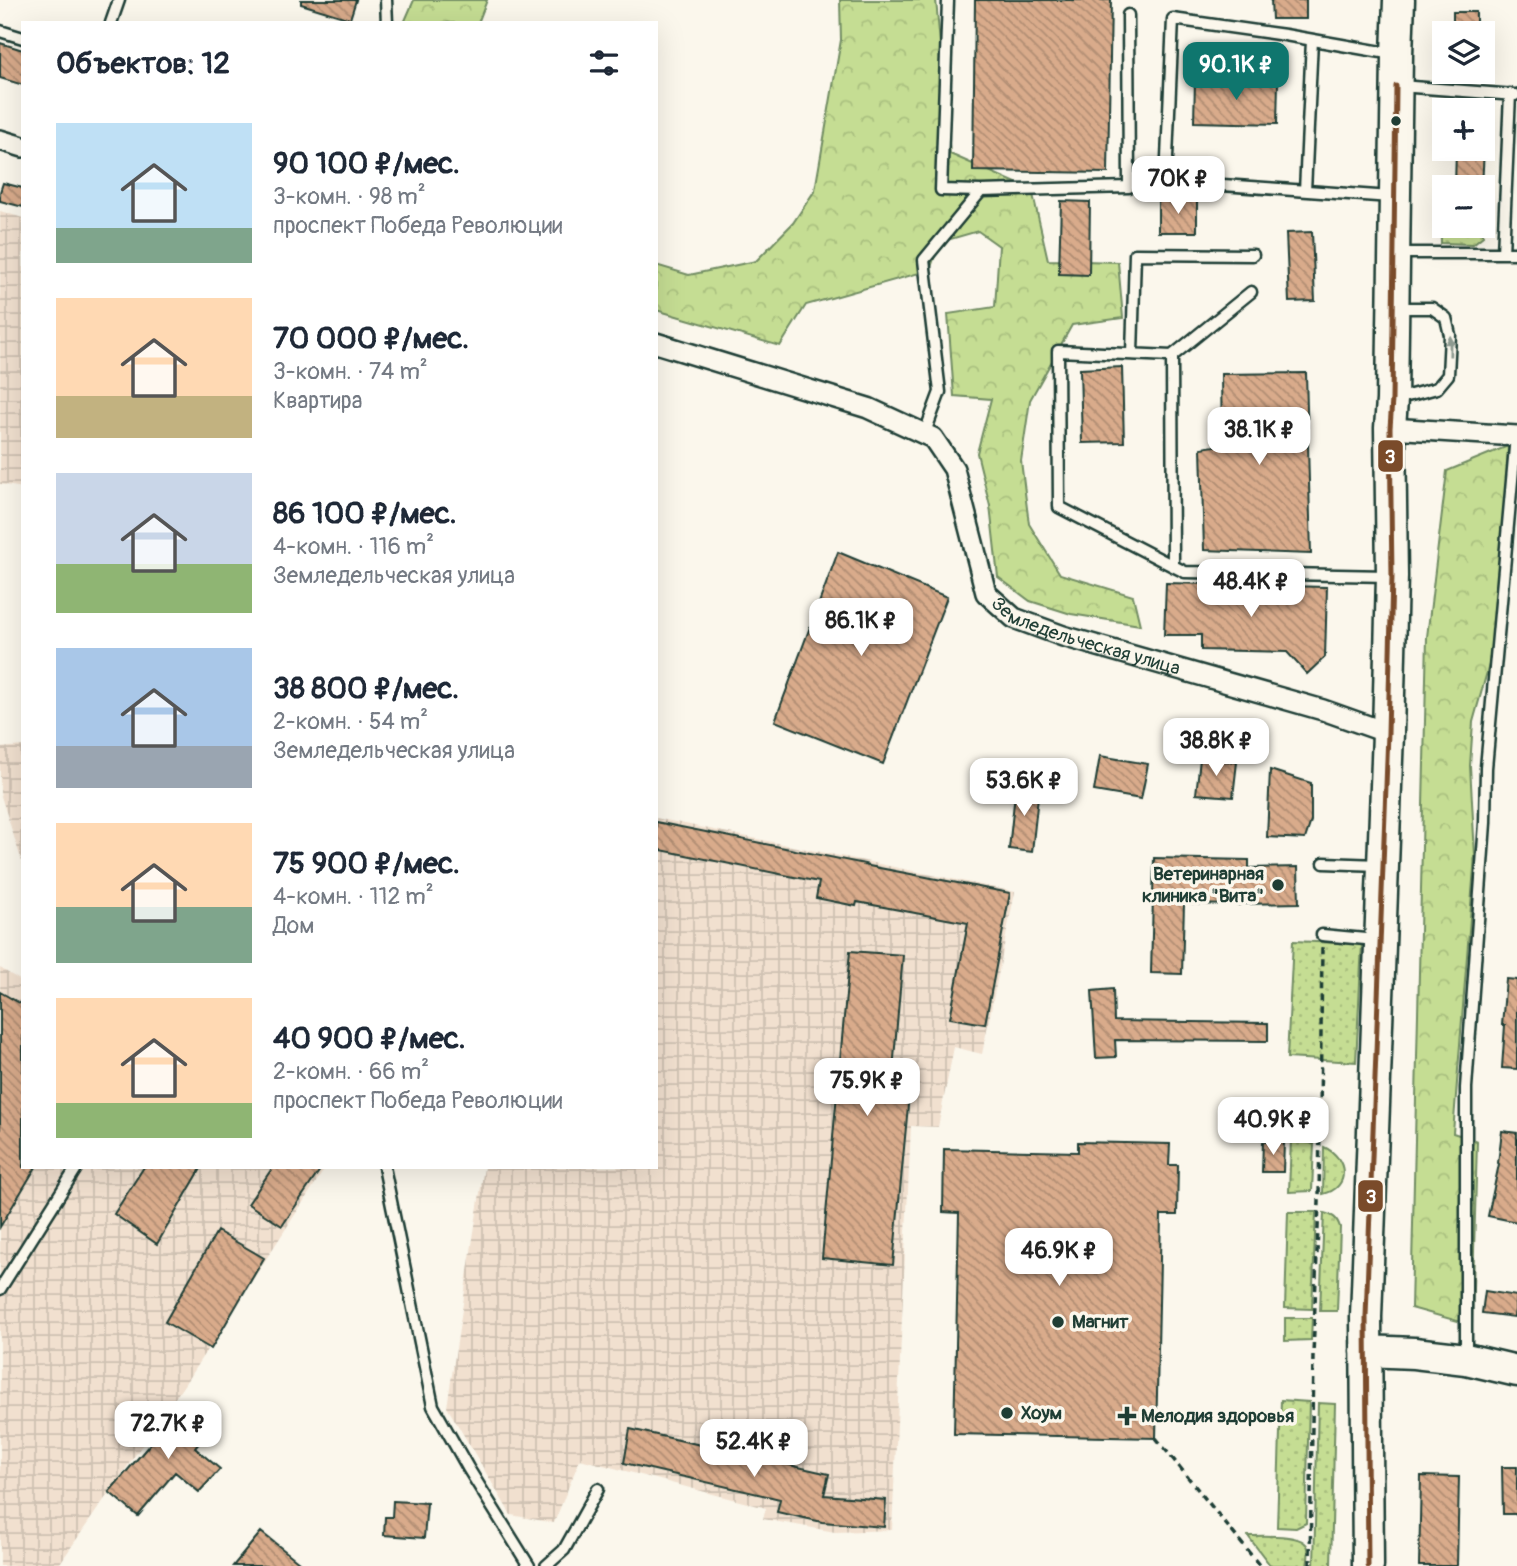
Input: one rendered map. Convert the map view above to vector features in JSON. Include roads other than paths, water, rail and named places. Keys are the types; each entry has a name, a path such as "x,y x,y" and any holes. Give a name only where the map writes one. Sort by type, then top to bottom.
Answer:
{"main road":[{"path":"1368,1566 1366,1351 1392,576 1392,308 1399,0"},
{"path":"1366,1351 1466,1359 1517,1371"}],"street":[{"path":"0,140 21,146"},
{"name":"Земледельческая улица","path":"658,344 868,408 933,438 954,470 986,593 1014,618 1063,636 1323,710 1388,733"},
{"path":"1391,414 1517,436"}],"lane":[{"path":"112,21 119,0"},
{"path":"386,0 387,21"},
{"path":"948,1 941,190 1129,187 1128,15"},
{"path":"1395,197 1166,181 1173,19 1397,55"},
{"path":"0,31 21,37"},
{"path":"1305,191 1312,40"},
{"path":"1396,86 1514,95 1503,253"},
{"path":"924,435 940,393 924,260 981,191"},
{"path":"1394,253 1517,253"},
{"path":"1132,354 1135,254 1254,254"},
{"path":"1251,292 1172,356 1058,351 1059,507 1185,572 1392,576"},
{"path":"1391,414 1437,388 1448,374 1450,335 1446,318 1432,308 1392,308"},
{"path":"1172,356 1173,566"},
{"path":"1466,1359 1466,1088 1485,823 1486,768 1517,436"},
{"path":"1324,863 1383,865"},
{"path":"1322,935 1380,940"},
{"path":"0,1289 76,1169"},
{"path":"384,1169 433,1406 529,1566"},
{"path":"546,1566 564,1550 598,1489"}],"place":[{"name":"Ветеринарная клиника \"Вита\"","path":"1278,885"},
{"name":"Магнит","path":"1058,1322"},
{"name":"Хоум","path":"1007,1413"},
{"name":"Мелодия здоровья","path":"1127,1416"}]}
